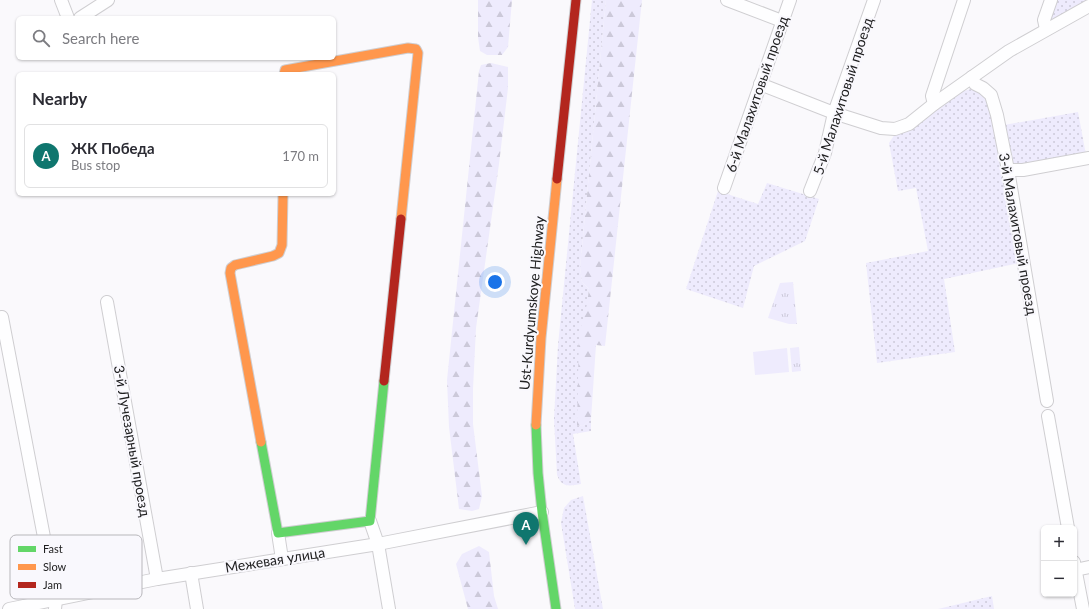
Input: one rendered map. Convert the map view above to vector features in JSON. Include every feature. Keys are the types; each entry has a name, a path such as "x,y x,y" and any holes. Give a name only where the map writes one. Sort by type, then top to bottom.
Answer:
{"street":[{"path":"61,0 67,16"},
{"path":"83,16 108,0"},
{"name":"Ust-Kurdyumskoye Highway","path":"556,609 538,474 536,419 541,338 576,0"},
{"path":"727,0 782,21"},
{"name":"6-й Малахитовый проезд","path":"724,188 790,0"},
{"name":"5-й Малахитовый проезд","path":"810,191 825,153 834,113 874,0"},
{"path":"934,104 932,96 964,0"},
{"path":"1046,29 1044,20 1051,0"},
{"path":"760,84 834,113 881,128 895,129 909,124 934,104 1009,51 1089,6"},
{"path":"284,72 284,70 408,48 416,49 418,53 370,521 378,544 389,609"},
{"name":"3-й Малахитовый проезд","path":"972,77 975,84 984,88 991,95 997,115 1008,170 1047,401"},
{"path":"1008,170 1023,170 1089,158"},
{"path":"282,559 230,273 231,268 235,264 279,253 282,245 283,196"},
{"name":"3-й Лучезарный проезд","path":"107,302 157,579"},
{"path":"2,317 42,535"},
{"path":"1048,416 1067,525"},
{"name":"Межевая улица","path":"142,583 191,573 378,544 542,512"},
{"path":"278,533 370,521"},
{"path":"1077,566 1089,568"},
{"path":"191,573 197,609"},
{"path":"1077,578 1082,609"},
{"name":"Межевая улица","path":"9,609 55,605 79,599"}],"green space":[{"path":"478,0 512,0 508,47 502,55 487,55 480,51 478,37"},
{"path":"592,0 606,0 580,267 582,282 589,289 577,425 583,426 591,419 591,431 573,434 581,484 566,485 561,482 557,475 554,419 558,345"},
{"path":"606,0 642,0 605,346 596,345 591,419 583,426 577,425 579,334 587,304 589,289 582,282 580,267"},
{"path":"1055,0 1089,0 1089,2 1050,21 1049,19"},
{"path":"491,63 508,67 508,88 476,328 473,424 482,496 479,509 472,511 459,509 449,427 447,380 479,71 481,65"},
{"path":"971,89 987,96 993,114 1019,263 944,279 955,352 877,363 866,263 928,251 916,188 898,191 889,143 895,134 928,115 960,92"},
{"path":"1078,112 1086,155 1018,166 1014,163 1008,153 1004,125"},
{"path":"767,183 819,199 805,241 754,266 743,308 686,289 718,191 758,204"},
{"path":"793,282 797,324 789,324 768,318 780,283"},
{"path":"799,347 801,371 792,372 790,348"},
{"path":"787,348 789,372 755,375 753,352"},
{"path":"583,496 603,609 575,609 561,523 564,508 571,500"},
{"path":"479,546 489,552 494,596 498,609 468,609 456,564 462,554"},
{"path":"992,596 994,609 938,609"}],"traffic: fast":[{"path":"261,442 278,533 370,521 384,381"},
{"path":"536,425 538,473 542,512 556,609"}],"traffic: slow":[{"path":"284,72 285,70 408,48 416,49 418,53 401,219"},
{"path":"536,425 541,338 557,179"},
{"path":"261,442 230,273 231,268 235,265 273,256 279,253 282,245 283,196"}],"traffic: jam":[{"path":"557,179 576,0"},
{"path":"384,381 401,219"}],"place":[{"name":"ЖК Победа","path":"526,545"}]}
